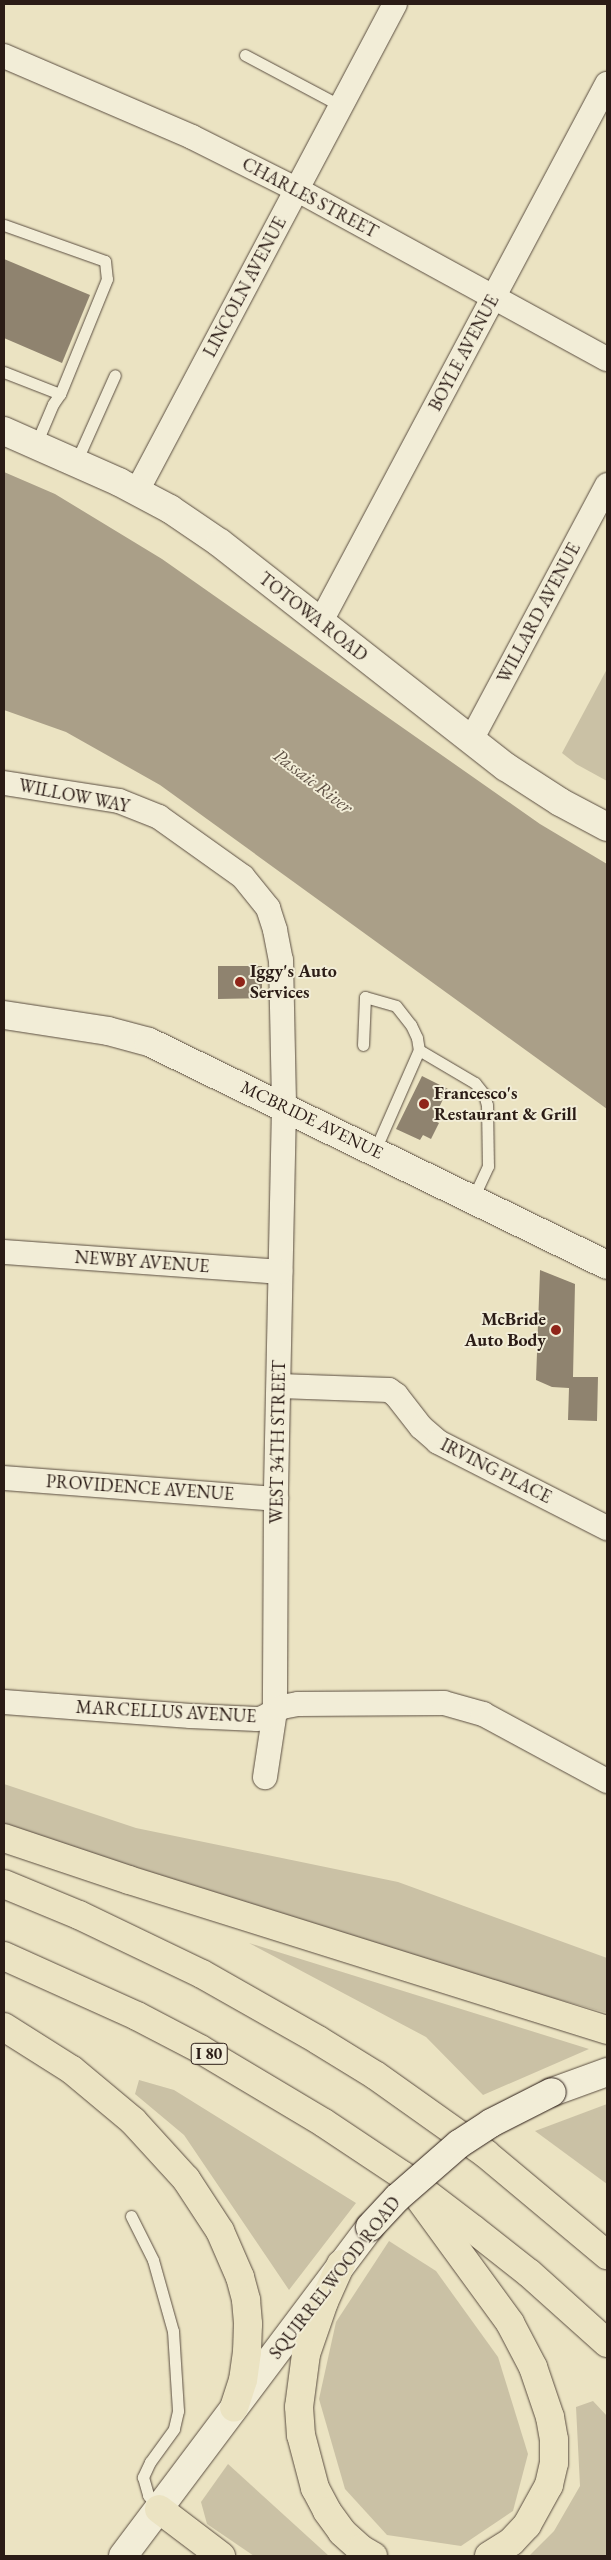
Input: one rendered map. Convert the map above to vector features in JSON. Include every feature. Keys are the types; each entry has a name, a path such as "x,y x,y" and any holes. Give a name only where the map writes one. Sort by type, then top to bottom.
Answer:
{"highway":[{"path":"4,1838 138,1883 607,2030"},
{"path":"4,1884 142,1944 261,2006 375,2075 478,2148 528,2187 607,2255"},
{"name":"I 80","path":"4,1956 104,2000 200,2050 324,2123 402,2175 528,2273 607,2343"},
{"path":"4,2027 72,2070 133,2121 186,2179 220,2231 240,2277 246,2300 248,2324 247,2352 234,2408"},
{"path":"402,2175 510,2323 533,2367 550,2417 554,2440 554,2463 548,2485 527,2525 511,2542 489,2556"},
{"path":"528,2187 607,2232"},
{"path":"341,2264 324,2302 306,2354 299,2407 302,2435 315,2488 327,2512 342,2532 360,2549 373,2556"},
{"path":"159,2509 221,2556"}],"street":[{"name":"LINCOLN AVENUE","path":"137,491 395,4"},
{"name":"CHARLES STREET","path":"4,56 192,136 296,189 607,359"},
{"name":"BOYLE AVENUE","path":"320,623 607,84"},
{"name":"TOTOWA ROAD","path":"4,431 76,462 170,509 220,543 506,767 560,802 607,827"},
{"name":"WILLARD AVENUE","path":"471,740 607,485"},
{"name":"WILLOW WAY","path":"4,783 119,801 159,817 236,871 255,890 268,908 281,960 284,1107"},
{"name":"MCBRIDE AVENUE","path":"4,1015 108,1031 149,1042 375,1150 607,1265"},
{"name":"WEST 34TH STREET","path":"265,1777 275,1711 276,1499 280,1386 280,1272 284,1107"},
{"name":"NEWBY AVENUE","path":"4,1252 280,1272"},
{"name":"IRVING PLACE","path":"280,1386 389,1390 396,1395 421,1427 438,1442 607,1528"},
{"name":"PROVIDENCE AVENUE","path":"4,1478 276,1499"},
{"name":"MARCELLUS AVENUE","path":"4,1702 190,1716 258,1719 264,1718 282,1707 298,1704 444,1703 464,1707 483,1714 607,1781"},
{"name":"SQUIRRELWOOD ROAD","path":"123,2556 341,2264 397,2198 459,2144 491,2123 552,2092 607,2072"}],"lane":[{"path":"245,54 341,106"},
{"path":"4,225 105,262 107,279 60,394 53,404 36,444"},
{"path":"4,372 60,394"},
{"path":"76,462 115,375"},
{"path":"363,1045 365,997 396,1006 411,1025 417,1038 419,1050 375,1150"},
{"path":"419,1050 475,1083 484,1094 487,1105 488,1166 473,1198"},
{"path":"131,2216 153,2260 173,2332 178,2411 174,2429 150,2462 144,2478 148,2495 159,2509"}],"shaded area":[{"path":"607,669 607,781 576,764 562,753"},
{"path":"4,1784 136,1828 398,1882 607,1958 607,2013 532,1992 4,1826"},
{"path":"249,1943 589,2049 483,2095 426,2037"},
{"path":"139,2080 174,2090 356,2203 289,2290 184,2135 135,2094"},
{"path":"607,2104 607,2184 535,2131"},
{"path":"389,2241 436,2271 498,2357 528,2454 513,2511 461,2546 387,2535 345,2489 319,2399 336,2322"},
{"path":"593,2401 607,2416 607,2556 529,2556 554,2531 580,2486 576,2407"},
{"path":"228,2464 329,2556 254,2556 207,2524 201,2502"}],"water":[{"name":"Passaic River","path":"4,472 55,494 162,559 540,824 607,864 607,1109 160,785 66,732 4,710"}],"building":[{"path":"4,259 90,295 62,363 4,338"},
{"name":"Iggy's Auto Services","path":"218,966 262,966 262,998 218,999"},
{"name":"Francesco's Restaurant & Grill","path":"422,1076 448,1089 433,1120 439,1123 431,1139 423,1135 420,1140 396,1129"},
{"name":"McBride Auto Body","path":"540,1270 575,1284 573,1377 598,1377 597,1421 568,1420 569,1388 552,1387 536,1380"}],"place":[{"name":"Iggy's Auto Services","path":"240,982"},
{"name":"Francesco's Restaurant & Grill","path":"424,1104"},
{"name":"McBride Auto Body","path":"556,1330"}]}
